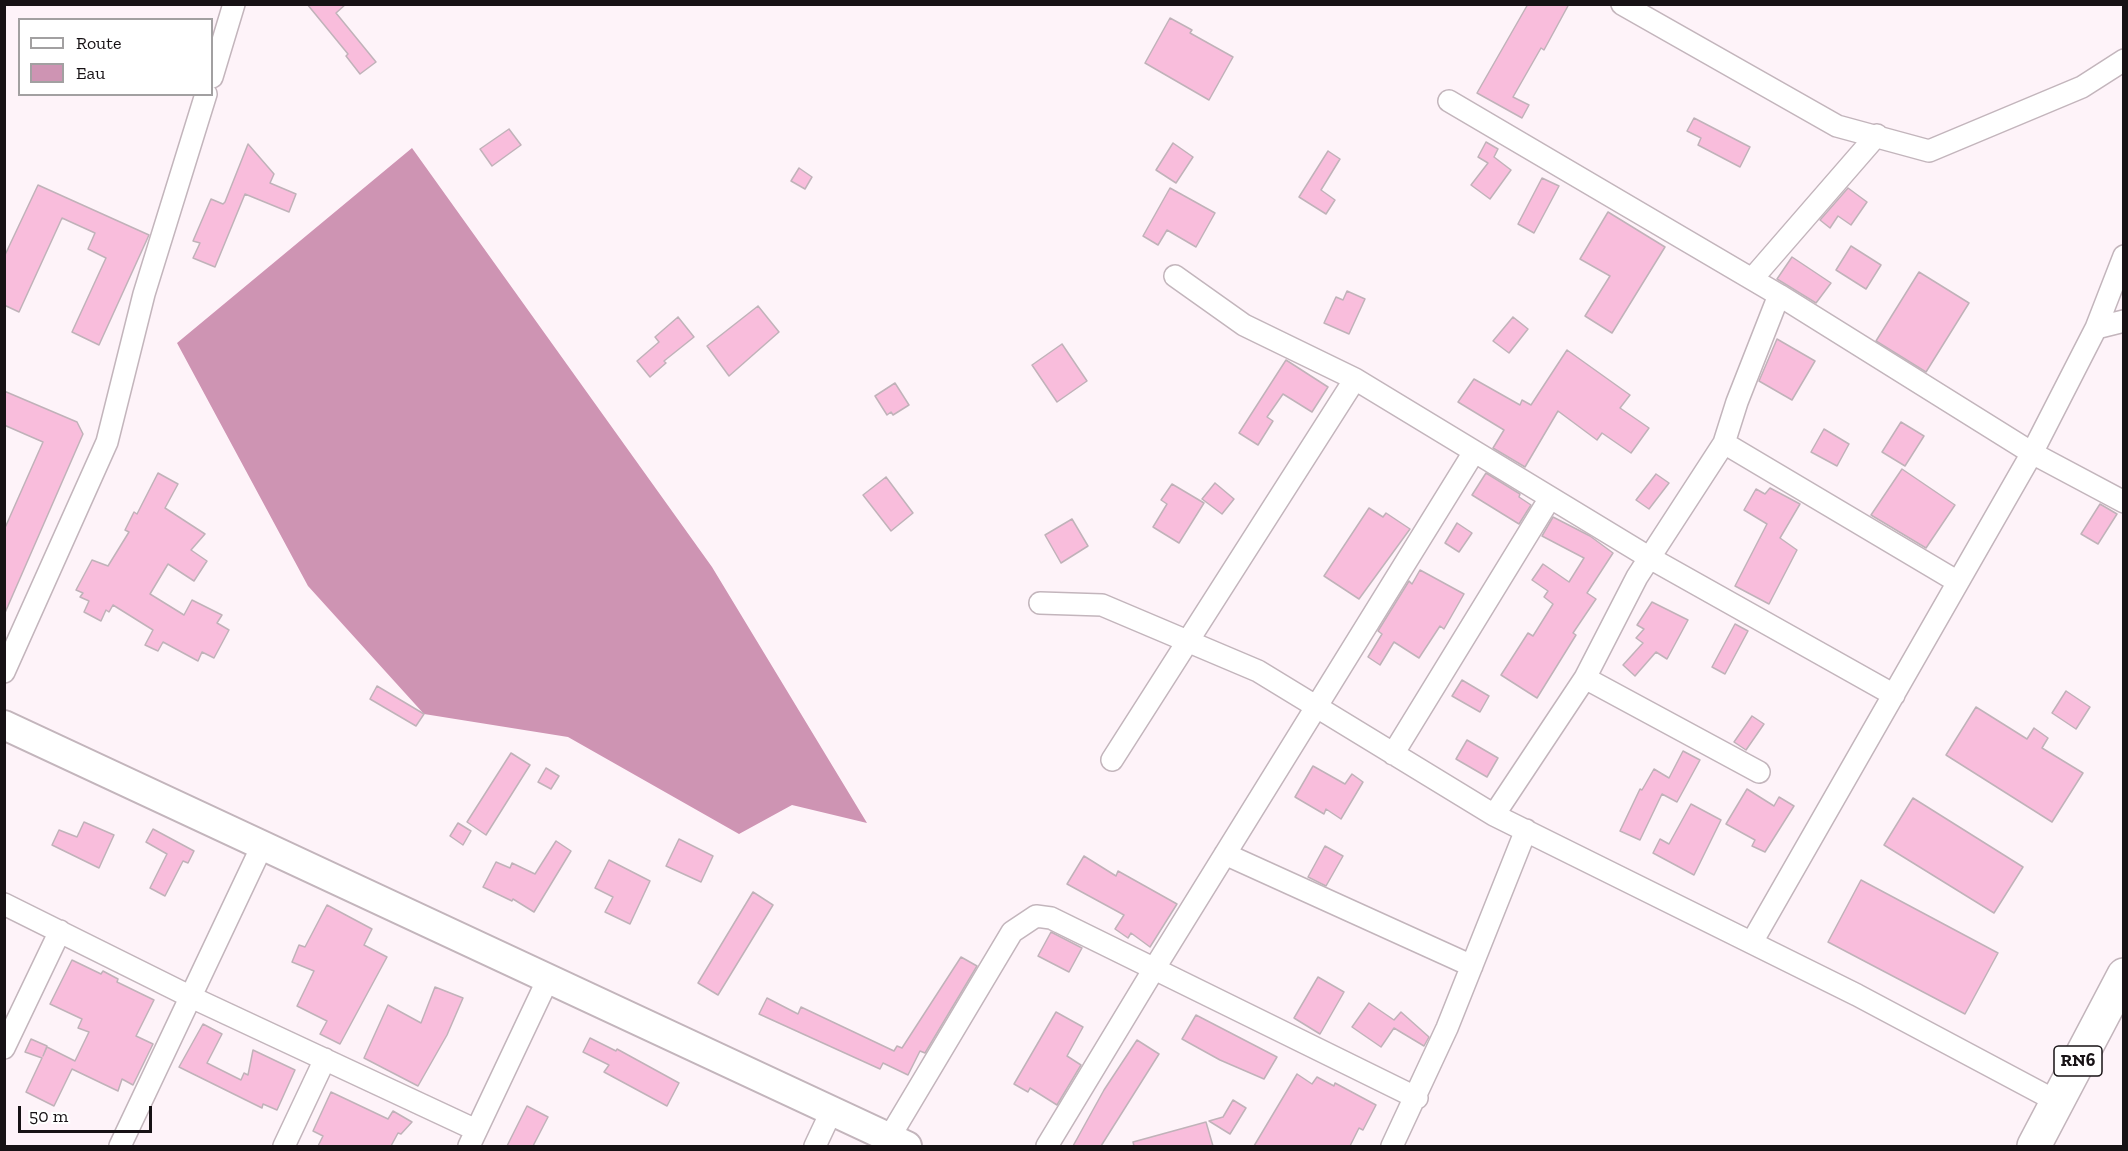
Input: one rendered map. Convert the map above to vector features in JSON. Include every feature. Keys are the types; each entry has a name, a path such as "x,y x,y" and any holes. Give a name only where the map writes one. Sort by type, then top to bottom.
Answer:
{"main road":[{"name":"RN6","path":"2034,1146 2124,975"}],"street":[{"path":"213,74 234,4"},
{"path":"1622,4 1837,126 1877,135 1929,151 2082,87 2124,60"},
{"path":"4,672 107,442 144,294 205,96"},
{"path":"1449,101 1779,295 2032,453 2124,502"},
{"path":"1752,279 1877,135"},
{"path":"1752,942 2032,453 2096,328 2124,256"},
{"path":"1175,276 1244,326 1355,380 1650,558 1894,695"},
{"path":"1494,815 1585,678 1637,577 1724,443 1737,402 1779,295"},
{"path":"2096,328 2124,321"},
{"path":"1112,760 1355,380"},
{"path":"1724,443 1958,582"},
{"path":"1047,1146 1474,452"},
{"path":"1393,754 1550,498"},
{"path":"1040,603 1102,605 1258,670 1494,815 1752,942 2056,1101"},
{"path":"1585,678 1759,772"},
{"path":"4,725 898,1142 1012,932 1036,916 1051,918 1417,1098"},
{"path":"1392,1146 1417,1098 1526,830"},
{"path":"120,1146 262,846"},
{"path":"1225,854 1472,966"},
{"path":"4,904 191,997 325,1059 472,1138 548,979"},
{"path":"4,1048 60,931"},
{"path":"284,1146 325,1059"},
{"path":"815,1146 831,1112"}],"water":[{"path":"412,148 712,567 867,823 792,805 739,834 568,737 424,714 308,586 177,343"}],"building":[{"path":"307,4 346,4 336,13 376,62 360,74 346,56 348,54"},
{"path":"1528,4 1569,4 1544,50 1541,48 1513,97 1529,105 1522,118 1477,93"},
{"path":"1170,18 1192,30 1190,33 1233,57 1209,100 1145,63"},
{"path":"1694,118 1750,147 1740,167 1698,145 1701,138 1687,131"},
{"path":"509,129 521,145 492,166 480,149"},
{"path":"1486,142 1498,149 1494,157 1511,170 1490,199 1471,185 1488,163 1478,157"},
{"path":"1173,143 1193,157 1176,183 1156,170"},
{"path":"248,144 274,174 270,183 296,194 289,212 245,194 215,267 193,258 200,243 193,241 211,199 223,204 225,202"},
{"path":"1328,151 1340,159 1321,190 1335,200 1326,214 1299,197"},
{"path":"799,168 812,177 805,189 791,181"},
{"path":"1542,178 1559,186 1534,233 1518,224"},
{"path":"38,185 149,235 99,345 72,332 106,258 88,249 95,233 62,218 19,312 4,305 4,257"},
{"path":"1170,188 1215,213 1196,247 1167,230 1158,245 1143,236"},
{"path":"1848,188 1867,202 1851,225 1838,216 1830,228 1820,220"},
{"path":"1608,212 1665,247 1612,333 1585,316 1610,276 1580,259"},
{"path":"1851,246 1881,265 1866,289 1836,270"},
{"path":"1792,257 1831,283 1816,303 1777,279"},
{"path":"1919,272 1969,303 1926,372 1876,341"},
{"path":"1347,291 1365,299 1349,334 1324,323 1336,297 1343,300"},
{"path":"758,306 779,332 729,376 707,346"},
{"path":"678,317 694,337 664,361 666,363 650,377 637,361 659,342 655,337"},
{"path":"1513,317 1528,329 1509,353 1493,341"},
{"path":"1777,339 1815,361 1792,400 1759,381"},
{"path":"1062,344 1087,381 1057,402 1032,365"},
{"path":"1567,350 1630,395 1620,408 1649,428 1631,453 1602,433 1597,440 1558,411 1525,467 1493,448 1504,430 1458,402 1474,379 1520,405 1522,400 1531,405"},
{"path":"1286,360 1328,387 1312,412 1283,394 1267,417 1273,421 1258,445 1239,433"},
{"path":"895,383 909,405 893,415 891,412 887,415 875,396"},
{"path":"4,391 77,422 83,434 4,615 4,530 43,442 4,425"},
{"path":"1901,422 1924,436 1905,466 1882,452"},
{"path":"1824,429 1849,444 1837,466 1811,452"},
{"path":"1902,469 1955,505 1926,548 1871,515"},
{"path":"158,473 178,484 165,508 205,534 191,550 207,561 194,581 168,564 150,594 184,615 192,600 222,615 217,623 229,630 214,658 202,652 198,661 163,642 158,651 145,645 153,630 113,605 109,612 106,610 101,621 84,612 89,601 80,597 83,593 76,590 92,560 108,566 129,532 125,530 134,512 137,514"},
{"path":"1486,473 1520,494 1519,497 1531,505 1519,524 1472,495"},
{"path":"1656,474 1669,483 1649,509 1636,500"},
{"path":"886,477 913,513 891,531 863,495"},
{"path":"1215,483 1234,499 1222,514 1202,499"},
{"path":"1172,484 1204,503 1179,543 1153,527 1167,504 1161,500"},
{"path":"1770,488 1800,504 1780,538 1797,550 1769,604 1735,586 1767,524 1744,510 1756,489 1765,494"},
{"path":"2100,504 2117,514 2098,544 2081,534"},
{"path":"1369,508 1383,517 1386,513 1410,529 1359,599 1324,576"},
{"path":"1553,517 1590,536 1613,553 1587,593 1596,599 1573,633 1576,635 1537,698 1501,675 1528,633 1533,636 1553,604 1544,597 1548,591 1532,580 1543,564 1569,582 1584,558 1542,536"},
{"path":"1072,519 1088,546 1061,563 1045,535"},
{"path":"1457,523 1472,533 1459,552 1445,543"},
{"path":"1420,570 1464,594 1444,629 1440,626 1419,658 1394,642 1380,665 1368,657 1382,634 1378,631 1409,581 1412,584"},
{"path":"1652,602 1688,620 1667,659 1656,652 1635,676 1623,665 1643,643 1636,638 1644,629 1637,625"},
{"path":"1735,624 1748,631 1725,674 1712,667"},
{"path":"1462,680 1489,696 1480,712 1452,696"},
{"path":"377,686 424,714 416,726 370,699"},
{"path":"2066,691 2090,707 2076,729 2052,713"},
{"path":"1976,707 2027,739 2034,728 2048,738 2042,748 2083,773 2052,822 1946,755"},
{"path":"1752,716 1764,724 1746,750 1734,742"},
{"path":"1467,740 1498,758 1487,777 1456,759"},
{"path":"1683,751 1700,760 1677,802 1662,794 1640,840 1620,831 1640,789 1642,790 1654,769 1669,778"},
{"path":"511,753 530,765 486,835 467,822"},
{"path":"1313,766 1345,784 1352,774 1363,782 1341,819 1326,809 1324,814 1295,797"},
{"path":"546,768 559,776 551,789 538,782"},
{"path":"1747,789 1774,806 1779,797 1794,806 1765,852 1752,846 1755,840 1726,824"},
{"path":"1913,798 2023,867 1994,913 1884,845"},
{"path":"1691,804 1721,820 1694,875 1653,853 1660,839 1669,844"},
{"path":"84,822 114,835 99,868 52,845 59,830 77,837"},
{"path":"458,823 471,831 463,845 450,836"},
{"path":"153,829 194,851 188,863 183,861 165,896 150,888 167,854 146,842"},
{"path":"679,839 713,856 701,882 666,866"},
{"path":"556,841 571,851 534,912 513,899 512,901 483,887 496,862 510,868 512,863 535,874"},
{"path":"1325,846 1343,856 1326,886 1308,877"},
{"path":"1084,856 1116,876 1118,871 1177,904 1150,947 1131,933 1128,938 1115,929 1124,915 1067,884"},
{"path":"609,860 650,881 630,924 605,912 613,897 595,888"},
{"path":"1861,880 1998,953 1965,1014 1828,942"},
{"path":"753,892 773,905 718,995 698,983"},
{"path":"327,905 372,929 364,945 387,957 340,1044 320,1034 327,1021 297,1006 314,971 292,962 299,945 305,947"},
{"path":"1051,932 1082,948 1069,972 1038,956"},
{"path":"961,957 977,966 925,1053 920,1051 908,1075 883,1063 880,1069 759,1014 767,998 798,1014 801,1007 894,1051 897,1046 902,1048"},
{"path":"72,960 101,974 103,971 118,979 117,982 154,1000 136,1036 153,1044 133,1085 122,1079 118,1091 72,1069 54,1106 26,1092 42,1058 25,1052 31,1039 47,1046 43,1056 47,1047 75,1061 89,1032 78,1028 82,1019 50,1004"},
{"path":"1318,977 1344,992 1320,1034 1294,1018"},
{"path":"435,987 463,998 447,1035 418,1086 364,1058 388,1005 421,1023"},
{"path":"1369,1003 1394,1020 1401,1012 1429,1037 1424,1046 1394,1028 1381,1047 1352,1027"},
{"path":"1056,1012 1083,1027 1067,1056 1081,1065 1057,1105 1030,1088 1028,1092 1014,1084"},
{"path":"1196,1015 1277,1057 1264,1079 1220,1060 1182,1039"},
{"path":"203,1024 222,1034 207,1063 241,1080 244,1073 248,1075 253,1050 295,1070 277,1110 263,1104 262,1108 179,1067"},
{"path":"590,1038 616,1051 617,1049 679,1083 667,1106 604,1072 609,1065 583,1052"},
{"path":"1137,1040 1159,1054 1101,1146 1073,1146 1104,1090"},
{"path":"1297,1074 1312,1084 1317,1077 1334,1086 1335,1083 1376,1105 1363,1130 1359,1128 1350,1146 1254,1146"},
{"path":"331,1092 388,1119 393,1111 412,1122 401,1134 398,1133 391,1146 318,1146 323,1136 313,1131"},
{"path":"1233,1100 1246,1108 1230,1134 1209,1121 1223,1117"},
{"path":"527,1106 548,1117 533,1146 507,1146"},
{"path":"1206,1122 1213,1146 1134,1146 1133,1142"}]}
